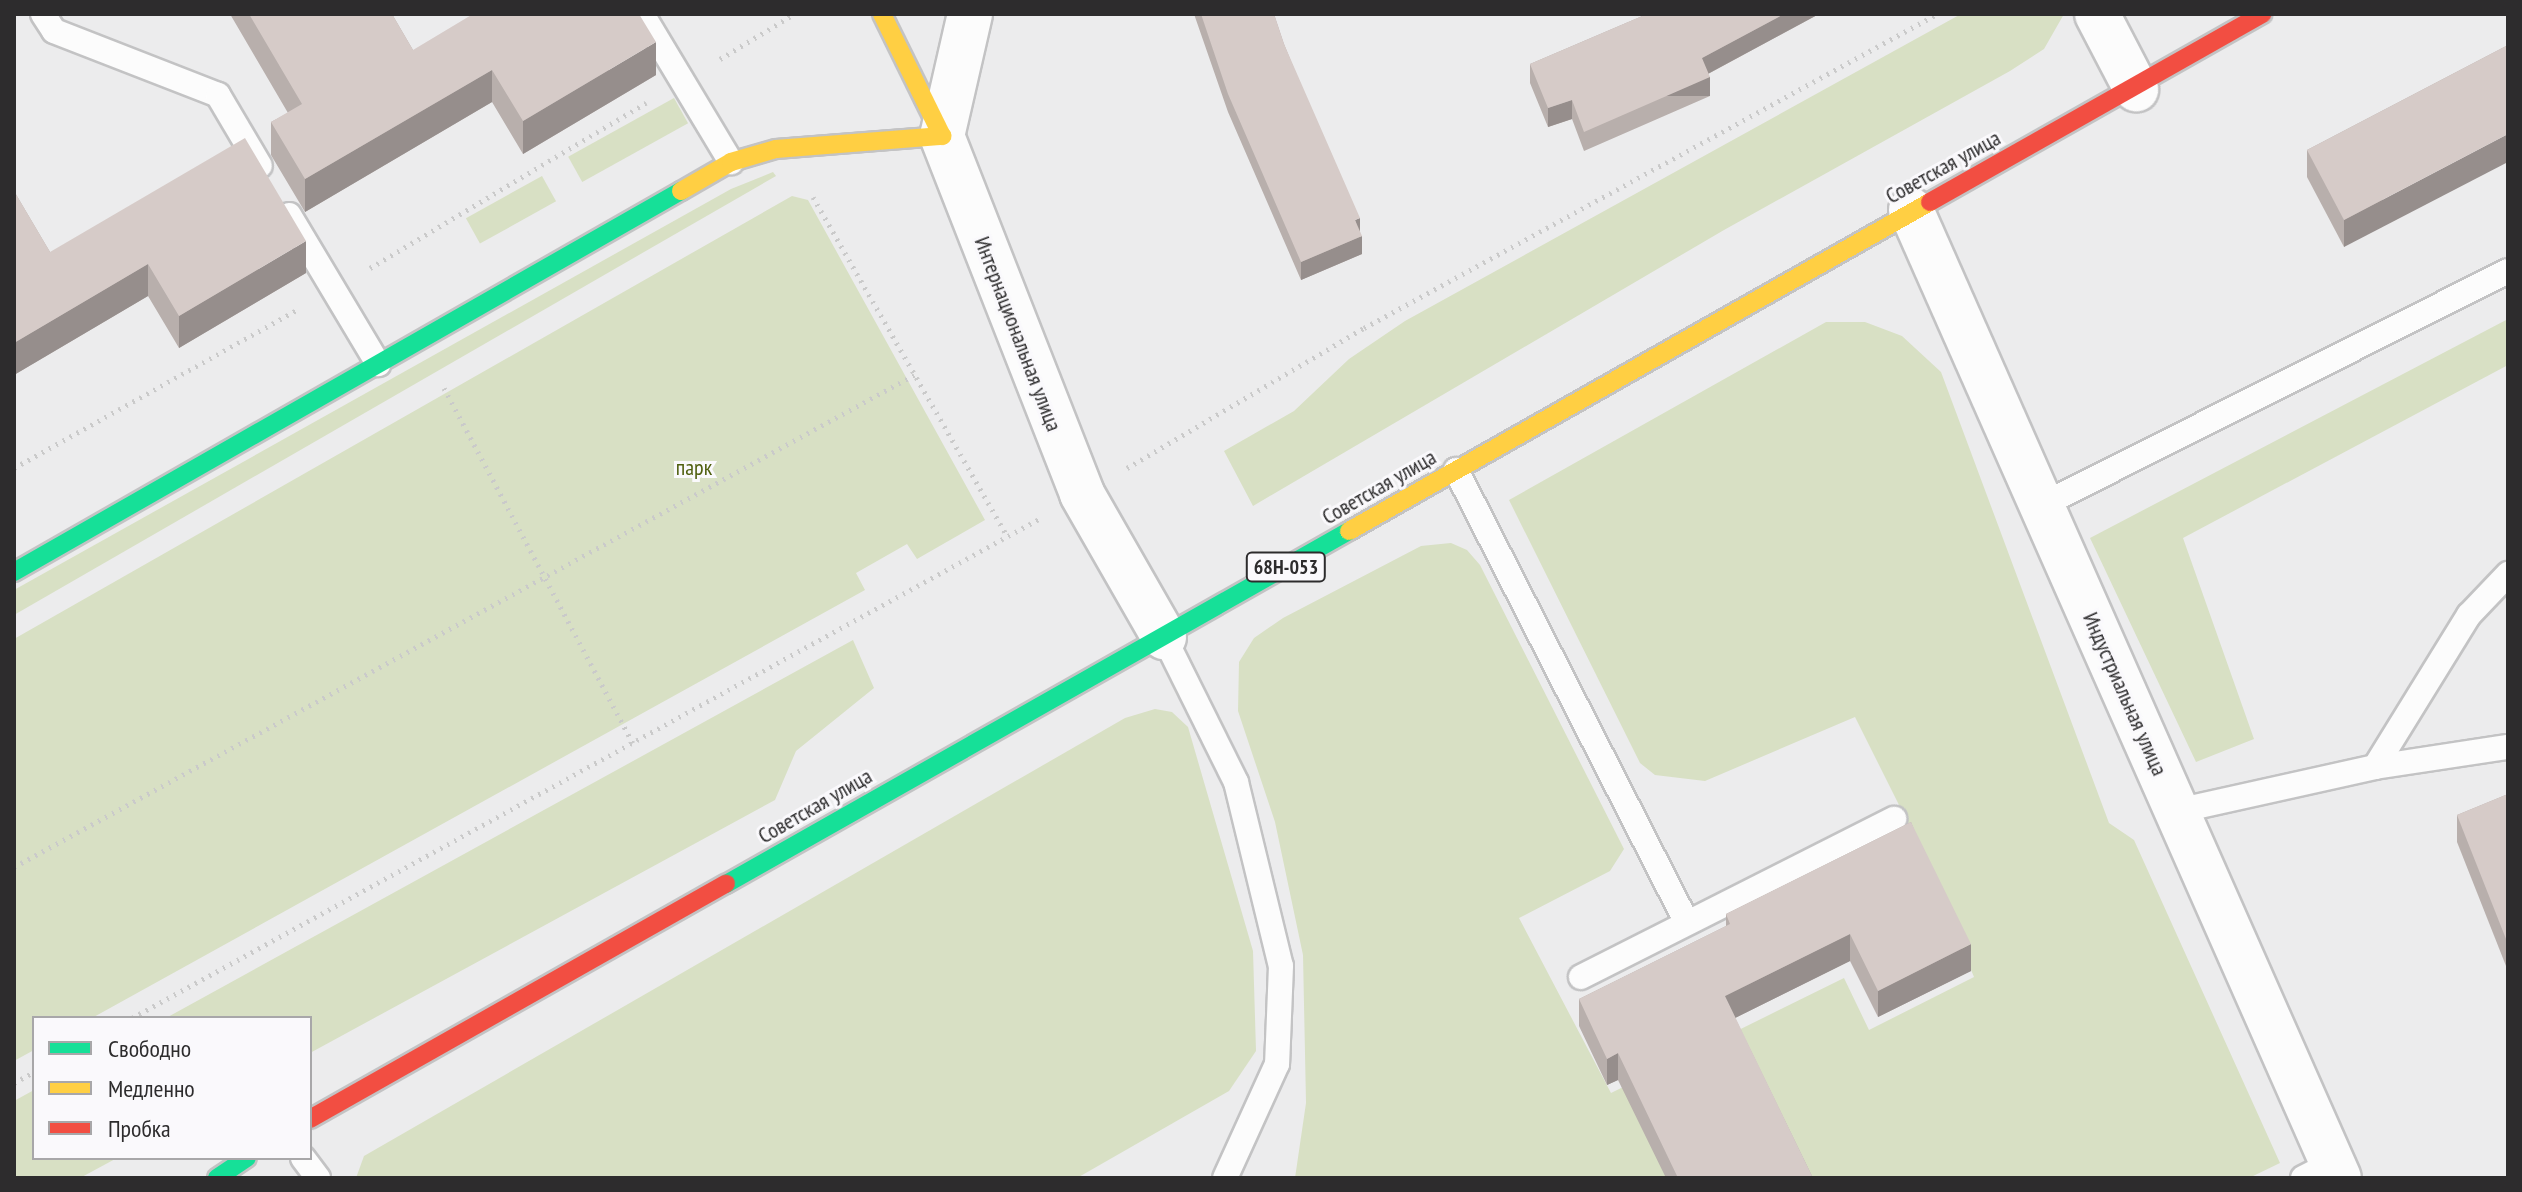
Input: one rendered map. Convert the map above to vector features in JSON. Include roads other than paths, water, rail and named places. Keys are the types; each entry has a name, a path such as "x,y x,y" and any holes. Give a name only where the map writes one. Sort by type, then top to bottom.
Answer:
{"main road":[{"path":"17,563 378,364 731,162 776,149 942,136 882,14"},
{"name":"Советская улица","path":"312,1118 1164,637 1911,210 2136,89 2262,14"},
{"path":"217,1178 244,1160"}],"street":[{"path":"942,136 970,14"},
{"path":"2097,14 2136,89"},
{"name":"Интернациональная улица","path":"942,136 1082,494 1164,637"},
{"name":"Индустриальная улица","path":"1911,210 2177,811 2325,1173"}],"lane":[{"path":"43,14 54,31 218,95 378,364"},
{"path":"642,14 731,162"},
{"path":"2042,505 2508,271"},
{"path":"1456,470 1687,923"},
{"path":"2375,767 2469,615 2508,574"},
{"path":"1164,637 1236,782 1281,966 1277,1064 1225,1178"},
{"path":"2177,811 2375,767 2508,747"},
{"path":"1581,977 1894,819"},
{"path":"304,1160 318,1178"}],"park label":[{"name":"парк","path":"694,468"}]}
